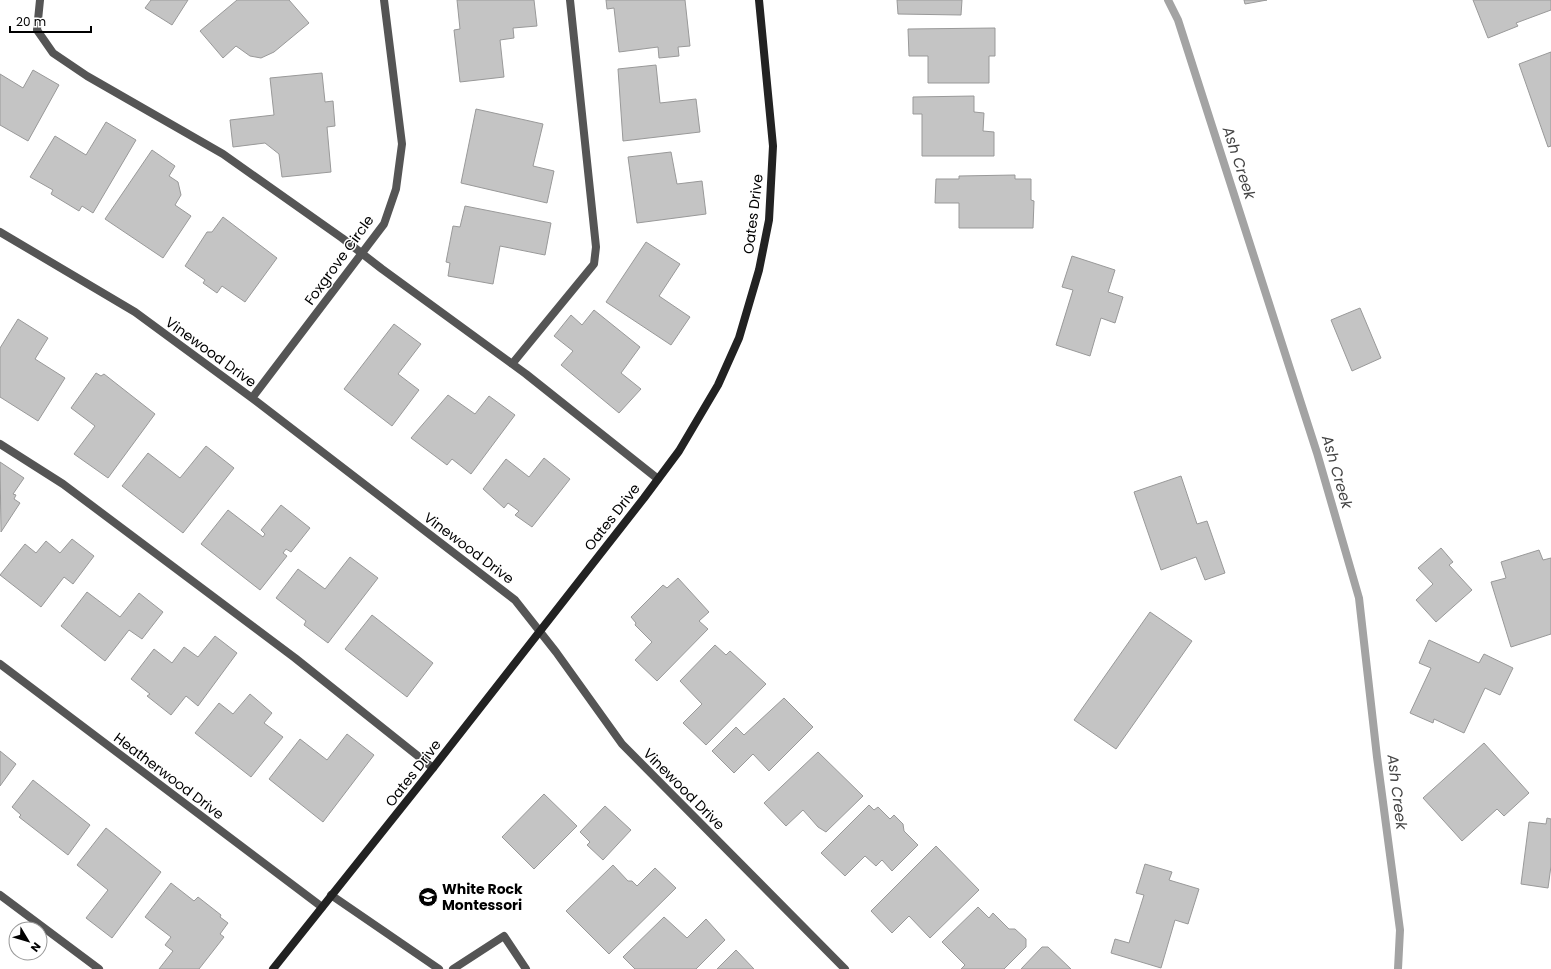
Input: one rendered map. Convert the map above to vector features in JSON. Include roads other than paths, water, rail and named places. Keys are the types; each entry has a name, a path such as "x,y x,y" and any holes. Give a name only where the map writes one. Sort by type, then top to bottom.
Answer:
{"street":[{"path":"40,0 37,30 53,52 87,76 223,154 512,364 658,479"},
{"name":"Foxgrove Circle","path":"252,398 384,224 394,196 402,144 384,0"},
{"path":"512,364 594,264 596,247 570,0"},
{"name":"Oates Drive","path":"273,969 434,768 658,479 679,451 718,385 739,338 759,270 769,220 773,146 759,0"},
{"name":"Vinewood Drive","path":"0,232 135,312 252,398 515,600 540,630 622,744 845,969"},
{"path":"0,444 76,493 295,658 434,768"},
{"name":"Heatherwood Drive","path":"0,664 322,907"},
{"path":"0,895 99,969"},
{"path":"331,895 439,969"},
{"path":"453,969 504,936 526,969"}],"waterway":[{"name":"Ash Creek","path":"1168,0 1178,20 1317,453 1359,598 1377,757 1400,930 1398,969"}],"place":[{"name":"White Rock Montessori","path":"428,897"}]}
